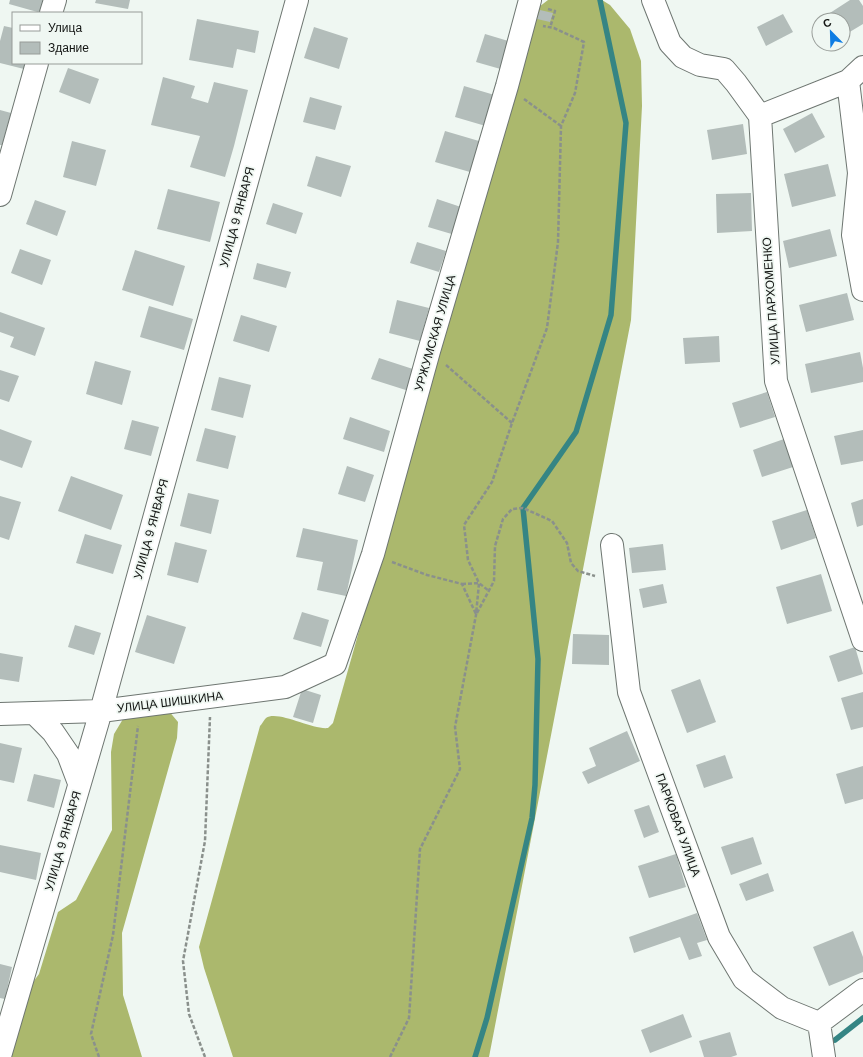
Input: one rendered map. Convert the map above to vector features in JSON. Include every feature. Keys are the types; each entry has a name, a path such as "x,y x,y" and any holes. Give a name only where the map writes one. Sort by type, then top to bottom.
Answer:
{"street":[{"path":"51,12 55,0"},
{"name":"УЛИЦА 9 ЯНВАРЯ","path":"0,1056 100,711 297,0"},
{"name":"УРЖУМСКАЯ УЛИЦА","path":"335,664 373,554 429,351 507,86 530,0"},
{"path":"653,0 670,43 683,57 700,66 724,69 760,116 856,74 860,172 853,235 863,290"},
{"path":"0,195 37,64"},
{"name":"УЛИЦА ПАРХОМЕНКО","path":"760,116 776,381 863,640"},
{"name":"ПАРКОВАЯ УЛИЦА","path":"612,545 629,692 719,937 744,979 782,1008 819,1024"},
{"name":"УЛИЦА ШИШКИНА","path":"0,714 100,711 210,698 284,687 335,664"},
{"path":"34,713 53,732 68,754 79,783"},
{"path":"824,1057 819,1024 863,990"}],"path":[{"path":"390,1057 409,1018 420,849 460,769 455,727 476,615 479,584 468,560 464,525 492,482 512,422 547,328 558,242 561,126 575,93 584,42 554,28 525,21"},
{"path":"507,86 561,126"},
{"path":"429,351 512,422"},
{"path":"476,615 494,582 495,546 503,519 512,509 523,508 552,520 567,543 571,563 578,571 600,577 618,596"},
{"path":"373,554 427,575 462,584 479,584 489,590"},
{"path":"462,584 476,615"},
{"path":"205,1057 189,1014 183,961 205,841 210,698"},
{"path":"99,1057 91,1034 113,935 140,706"}],"green space":[{"path":"548,0 602,0 610,5 630,29 641,61 642,106 631,320 489,1057 233,1057 204,968 199,947 260,726 266,718 271,716 287,718 321,728 328,728 333,723 535,10"},
{"path":"168,710 178,722 177,738 122,933 123,995 142,1057 8,1057 28,989 39,974 58,912 76,900 112,830 111,752 114,734 123,719"}],"building":[{"path":"10,0 46,0 41,12 9,4"},
{"path":"96,0 130,0 128,9 95,3"},
{"path":"850,0 859,0 863,6 863,24 851,31 851,12 831,12"},
{"path":"540,10 553,13 550,22 537,19"},
{"path":"783,14 793,32 766,46 757,27"},
{"path":"197,19 259,31 255,53 237,49 233,68 189,60"},
{"path":"4,26 12,28 12,64 30,64 28,70 0,63 0,41"},
{"path":"314,27 348,38 339,69 304,58"},
{"path":"485,34 512,42 504,70 476,62"},
{"path":"68,68 99,79 90,104 59,92"},
{"path":"163,77 195,86 191,98 208,103 214,82 248,90 225,177 190,167 200,136 151,125"},
{"path":"464,86 498,96 489,127 455,117"},
{"path":"310,97 342,106 335,130 303,122"},
{"path":"0,110 11,113 2,145 0,145"},
{"path":"812,113 825,137 795,153 783,129"},
{"path":"743,124 747,154 712,160 707,130"},
{"path":"445,131 479,141 470,172 435,162"},
{"path":"72,141 106,150 96,186 63,177"},
{"path":"316,156 351,166 341,197 307,186"},
{"path":"828,164 836,196 792,207 784,174"},
{"path":"168,189 220,202 210,242 157,229"},
{"path":"751,193 752,231 717,233 716,194"},
{"path":"437,199 464,208 455,235 428,227"},
{"path":"35,200 66,211 57,236 26,224"},
{"path":"273,203 303,213 296,234 266,224"},
{"path":"830,229 837,256 789,268 783,241"},
{"path":"417,242 446,251 439,272 410,263"},
{"path":"20,249 51,260 42,285 11,273"},
{"path":"135,250 185,266 173,306 122,290"},
{"path":"257,263 291,272 286,288 253,279"},
{"path":"847,293 854,320 806,332 799,305"},
{"path":"397,300 429,308 420,341 389,333"},
{"path":"149,306 193,319 184,350 140,337"},
{"path":"0,312 45,328 35,356 10,347 14,337 0,332"},
{"path":"241,315 277,326 269,352 233,341"},
{"path":"719,336 720,362 685,364 683,338"},
{"path":"860,352 863,368 863,382 811,393 805,364"},
{"path":"379,358 419,371 412,392 371,379"},
{"path":"95,361 131,371 122,405 86,394"},
{"path":"0,370 19,376 9,402 0,399"},
{"path":"219,377 251,385 243,418 211,410"},
{"path":"767,392 775,417 740,428 732,403"},
{"path":"350,417 390,431 384,452 343,439"},
{"path":"132,420 159,427 151,456 124,449"},
{"path":"205,428 236,436 228,469 196,461"},
{"path":"0,429 32,441 22,468 0,460"},
{"path":"863,430 863,461 841,465 834,436"},
{"path":"784,439 793,467 762,477 753,450"},
{"path":"347,466 374,475 365,502 338,494"},
{"path":"71,476 123,495 111,530 58,511"},
{"path":"188,493 219,500 211,534 180,526"},
{"path":"0,496 21,502 9,540 0,537"},
{"path":"863,499 863,525 857,527 851,503"},
{"path":"807,510 816,538 781,550 772,521"},
{"path":"303,528 358,540 346,596 317,590 323,562 296,557"},
{"path":"85,534 122,545 113,574 76,563"},
{"path":"175,542 207,550 198,583 167,575"},
{"path":"663,544 666,570 632,573 629,548"},
{"path":"821,574 832,611 787,624 776,587"},
{"path":"663,584 667,603 643,608 639,589"},
{"path":"302,612 329,620 321,647 293,639"},
{"path":"147,615 186,627 174,664 135,652"},
{"path":"75,625 101,633 94,655 68,647"},
{"path":"573,634 609,635 609,665 572,664"},
{"path":"855,647 863,674 838,682 829,656"},
{"path":"0,653 23,657 19,682 0,679"},
{"path":"700,679 716,722 687,733 671,690"},
{"path":"302,689 321,695 313,723 293,717"},
{"path":"863,692 863,727 851,730 841,698"},
{"path":"627,731 640,761 588,784 582,772 596,766 589,748"},
{"path":"0,743 22,748 14,783 0,780"},
{"path":"725,755 733,778 704,788 696,765"},
{"path":"863,766 863,799 845,804 836,774"},
{"path":"34,774 61,780 54,808 27,801"},
{"path":"649,805 659,832 644,838 634,810"},
{"path":"753,837 762,864 731,875 721,847"},
{"path":"0,845 41,853 36,880 0,872"},
{"path":"676,854 686,887 649,898 638,866"},
{"path":"768,873 774,891 746,901 739,884"},
{"path":"697,913 707,940 697,943 702,956 689,960 680,937 634,953 629,937"},
{"path":"853,931 863,957 863,972 829,986 813,947"},
{"path":"0,964 12,967 5,999 0,998"},
{"path":"683,1014 692,1037 650,1053 641,1030"},
{"path":"730,1032 737,1055 731,1057 704,1057 699,1041"}],"waterway":[{"path":"475,1057 487,1018 532,818 535,785 538,659 523,508 576,432 611,315 626,123 600,0"},
{"path":"835,1040 863,1018"}]}
